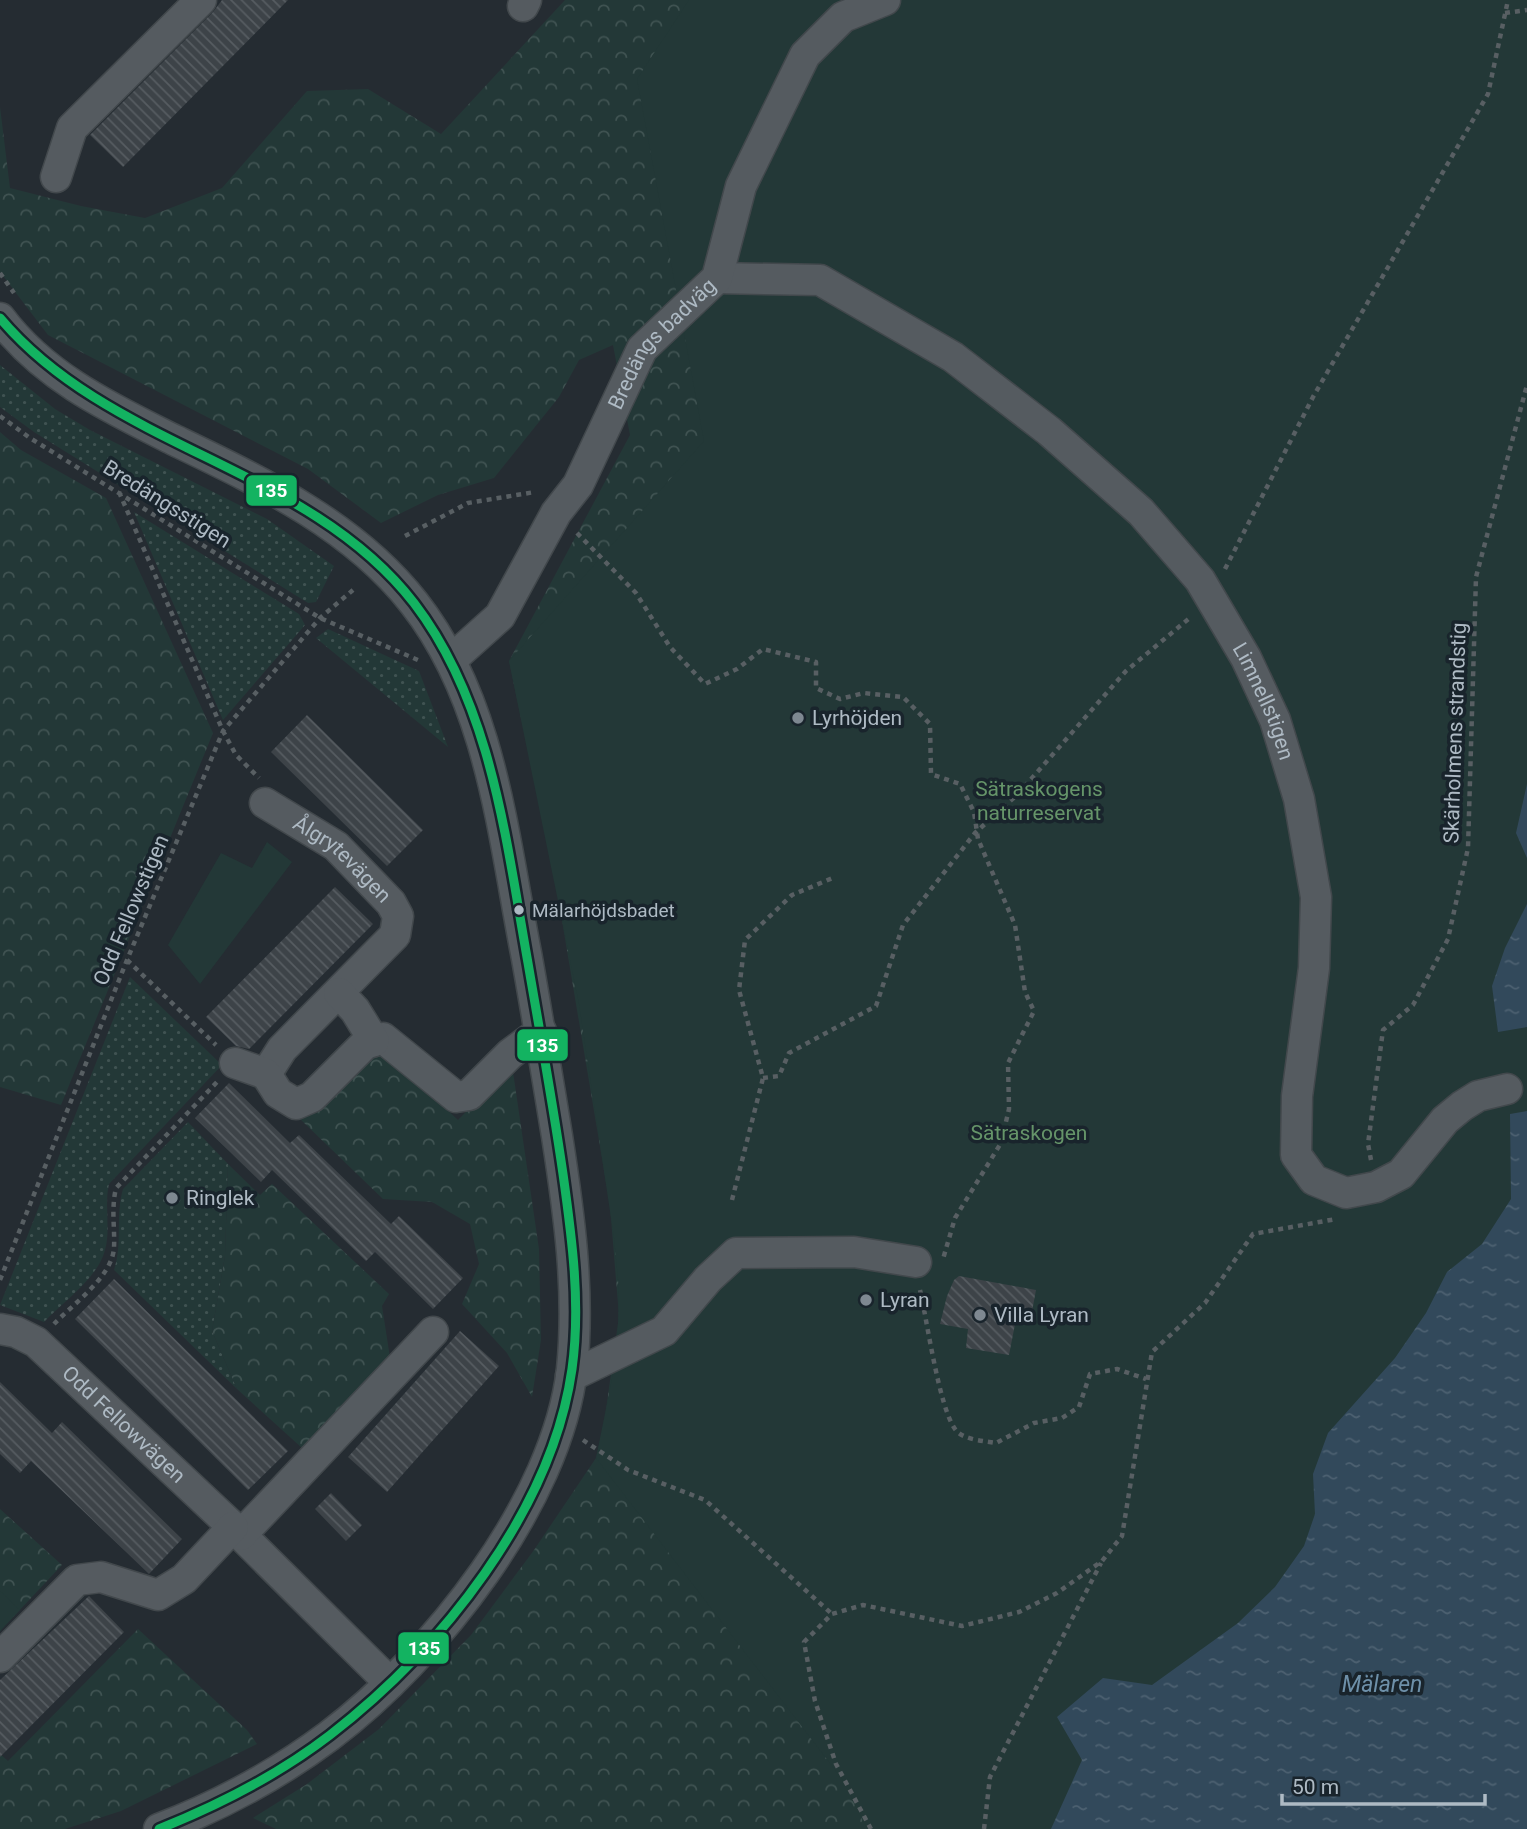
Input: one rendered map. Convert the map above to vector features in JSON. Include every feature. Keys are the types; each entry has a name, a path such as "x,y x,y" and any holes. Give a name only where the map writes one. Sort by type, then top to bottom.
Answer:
{"street":[{"path":"56,177 72,128 201,0"},
{"name":"Bredängs badväg","path":"450,660 500,616 556,513 578,485 642,349 717,278 741,187 805,55 843,17 884,0"},
{"name":"Limnellstigen","path":"717,278 820,281 953,357 1049,431 1140,512 1200,580 1246,658 1275,720 1300,799 1316,897 1314,968 1297,1096 1296,1155 1314,1180 1346,1193 1376,1187 1401,1174 1445,1120 1462,1106 1478,1096 1507,1089"},
{"path":"0,318 14,337 76,388 256,479 353,541 416,605 450,660 475,719 494,786 541,1031 572,1233 575,1333 571,1376 561,1425 537,1485 505,1542 451,1615 390,1683 330,1735 254,1785 159,1829"},
{"name":"Ålgrytevägen","path":"265,803 335,846 391,903 398,916 395,935 282,1049 266,1074"},
{"path":"339,993 355,1010 374,1041"},
{"path":"235,1063 266,1074 278,1093 296,1104 312,1097 365,1044 383,1038 456,1097 469,1096 510,1054 541,1031"},
{"path":"571,1376 664,1331 708,1279 736,1253 854,1252 916,1262"},
{"name":"Odd Fellowvägen","path":"0,1329 16,1332 36,1342 237,1531 390,1683"},
{"path":"0,1657 77,1580 101,1577 158,1595 184,1579 237,1531 404,1367 433,1332"}],"path":[{"path":"1505,13 1527,10"},
{"name":"Skärholmens strandstig","path":"1376,1187 1368,1144 1383,1030 1413,1005 1448,939 1468,848 1476,577 1527,385"},
{"name":"Bredängsstigen","path":"0,415 30,438 320,618 430,665 450,660"},
{"path":"405,536 468,503 578,485"},
{"path":"119,492 223,731 236,755 272,792 265,803"},
{"path":"556,513 636,593 670,647 705,684 737,669 763,649 816,662 817,688 841,699 864,694 903,697 930,724 931,774 960,784 974,813 978,839 1015,925 1026,992 1034,1011 1009,1063 1009,1109 1001,1143 955,1218 942,1262 916,1262 942,1392 955,1430 961,1435 996,1443 1034,1423 1062,1418 1079,1407 1090,1374 1117,1369 1146,1379"},
{"name":"Odd Fellowstigen","path":"0,1280 127,960 223,731 320,618 353,590"},
{"path":"732,1200 763,1078 739,990 746,940 792,895 835,877"},
{"path":"36,1342 107,1269 114,1250 112,1202 116,1188 235,1063 127,960"},
{"path":"984,1829 990,1777 1102,1561 1122,1536 1152,1352 1205,1303 1253,1234 1341,1218"},
{"path":"561,1425 628,1470 705,1500 832,1614"},
{"path":"871,1829 836,1764 815,1701 804,1642 832,1614 863,1605 962,1626 1019,1612 1058,1593 1102,1561"}],"green space":[{"name":"Sätraskogens naturreservat","path":"565,0 1527,0 1527,904 1051,1829 276,1829 253,1818 307,1784 379,1729 471,1635 534,1550 596,1458 604,1424 619,1316 610,1206 555,879 509,661 630,435 613,345 579,360 559,397 494,478 438,495 381,523 308,469 48,335 0,272 0,107 10,188 81,206 145,218 222,188 307,91 368,89 441,134"},
{"name":"Sätraskogens naturreservat","path":"689,0 1527,0 1527,1829 867,1829 842,1779 596,1458 617,1354 619,1290 614,1238 579,1004 509,661 704,441 637,79"},
{"path":"0,365 55,409 90,430 267,519 334,566 316,602 308,603 34,432 0,407"},
{"path":"0,432 21,450 106,498 213,733 61,1105 0,1087"},
{"path":"134,512 299,614 305,625 223,720"},
{"path":"328,629 419,671 448,747 316,638"},
{"path":"267,842 292,862 200,984 168,945 221,853 252,868"},
{"path":"130,977 222,1065 109,1184 107,1242 101,1260 88,1280 44,1322 0,1305"},
{"path":"374,1041 458,1120 512,1065 539,1249 541,1340 532,1397 507,1353 462,1304 479,1264 470,1224 432,1202 383,1199 300,1119"},
{"path":"188,1122 228,1164 225,1256 212,1331 237,1389 114,1270 123,1189"},
{"path":"228,1164 260,1195 272,1184 389,1294 382,1306 391,1364 302,1448 237,1389 212,1331 225,1256"},
{"path":"0,1509 62,1565 0,1631"},
{"path":"0,1591 20,1610 0,1631"},
{"path":"138,1629 247,1730 257,1744 121,1811 65,1829 0,1829 0,1754 8,1761"}],"water":[{"path":"1527,784 1527,858 1516,833"},
{"path":"1527,904 1527,1027 1498,1032 1492,986 1505,948"},
{"name":"Mälaren","path":"1527,1111 1527,1829 1051,1829 1082,1760 1057,1717 1103,1678 1152,1685 1238,1623 1275,1587 1304,1546 1315,1514 1313,1474 1328,1433 1395,1358 1426,1313 1447,1272 1482,1244 1511,1199 1510,1114"}],"building":[{"path":"222,0 288,0 123,167 90,135"},
{"path":"307,715 423,830 387,866 271,752"},
{"path":"335,887 373,924 249,1049 236,1046 206,1017"},
{"path":"229,1083 290,1143 299,1135 391,1224 399,1216 463,1278 433,1309 375,1252 366,1261 272,1170 261,1182 195,1118"},
{"name":"Villa Lyran","path":"959,1276 1036,1290 1031,1317 1017,1314 1009,1355 966,1348 968,1329 940,1324 947,1296 954,1280"},
{"path":"114,1279 288,1451 248,1490 75,1319"},
{"path":"460,1331 499,1366 387,1492 348,1457"},
{"path":"0,1382 52,1433 62,1422 182,1539 149,1574 31,1461 20,1473 0,1454"},
{"path":"331,1493 362,1525 346,1541 315,1509"},
{"path":"89,1596 124,1632 0,1757 0,1680"}],"transit line":[{"name":"135","path":"0,318 45,362 96,399 265,487 320,519 370,557 414,603 440,643 462,685 479,730 503,822 551,1095 572,1247 575,1345 560,1422 541,1474 516,1525 485,1573 450,1619 411,1662 371,1701 330,1735 247,1788 159,1829"}],"place":[{"name":"Lyrhöjden","path":"798,718"},
{"name":"Mälarhöjdsbadet","path":"519,910"},
{"name":"Ringlek","path":"172,1198"},
{"name":"Lyran","path":"866,1300"},
{"name":"Villa Lyran","path":"980,1315"}],"park label":[{"name":"Sätraskogen","path":"1029,1133"}]}
